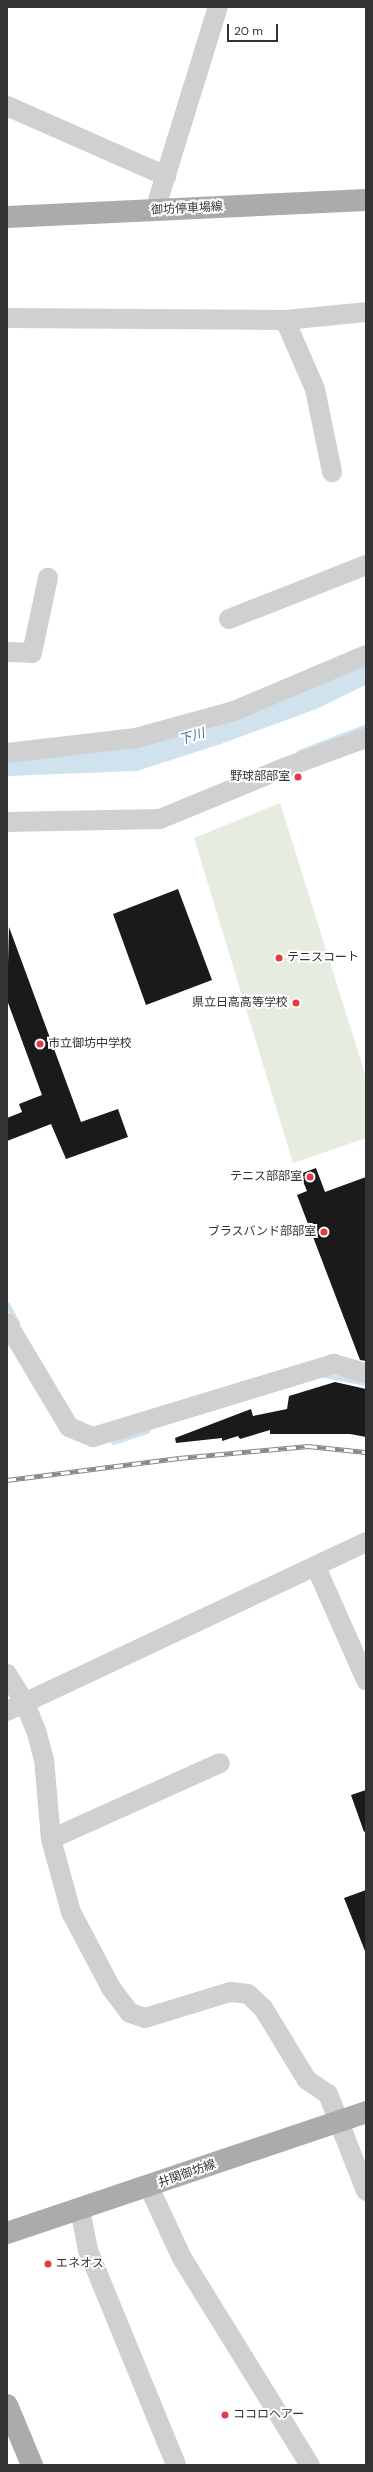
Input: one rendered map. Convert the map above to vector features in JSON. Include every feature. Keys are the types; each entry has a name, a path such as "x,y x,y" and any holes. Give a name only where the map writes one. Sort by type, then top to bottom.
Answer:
{"main road":[{"name":"御坊停車場線","path":"7,217 366,200"},
{"name":"井関御坊線","path":"7,2233 149,2187 366,2112"},
{"path":"7,2405 32,2465"}],"street":[{"path":"155,210 218,7"},
{"path":"7,106 166,176"},
{"path":"7,318 285,320 366,312"},
{"path":"285,320 315,389 332,472"},
{"path":"229,619 366,565"},
{"path":"7,652 32,653 48,578"},
{"path":"7,753 136,738 234,711 366,655"},
{"path":"7,822 160,819 284,768 366,738"},
{"path":"8,1327 69,1427 92,1437 334,1364 366,1373"},
{"path":"7,1711 316,1567 366,1542"},
{"path":"316,1567 366,1680"},
{"path":"7,1674 24,1702 36,1730 44,1759 51,1839 71,1912 111,1988 130,2013 145,2018 230,1992 248,1994 263,2008 307,2080 328,2094 337,2122 366,2191"},
{"path":"51,1839 220,1763"},
{"path":"149,2187 182,2258 310,2465"},
{"path":"80,2209 88,2250 176,2465"}],"shaded area":[{"name":"テニスコート","path":"280,803 366,1077 366,1138 293,1163 194,838"}],"building":[{"path":"178,889 212,980 146,1005 113,914"},
{"path":"9,927 81,1122 118,1109 128,1137 66,1159 51,1124 7,1141 7,1118 22,1112 19,1104 42,1095 7,1000"},
{"path":"316,1168 325,1192 366,1177 366,1361 360,1360 297,1195 307,1191 300,1174"},
{"path":"335,1382 366,1389 366,1437 350,1434 270,1434 270,1430 240,1439 238,1436 222,1441 222,1438 176,1443 175,1438 251,1409 253,1416 287,1409 289,1396"},
{"path":"366,1790 366,1831 364,1832 351,1795"},
{"path":"366,1890 366,1951 365,1951 344,1898"}],"waterway":[{"name":"下川","path":"7,760 134,755 215,729 310,694 366,667"},
{"path":"299,752 366,726"},
{"path":"7,1304 17,1322"},
{"path":"324,1375 366,1383"},
{"path":"113,1442 147,1431"}],"railway":[{"path":"7,1480 179,1458 308,1446 366,1452"}],"place":[{"name":"野球部部室","path":"298,777"},
{"name":"テニスコート","path":"279,958"},
{"name":"県立日高高等学校","path":"296,1003"},
{"name":"市立御坊中学校","path":"40,1044"},
{"name":"テニス部部室","path":"310,1177"},
{"name":"ブラスバンド部部室","path":"324,1232"},
{"name":"エネオス","path":"48,2264"},
{"name":"ココロヘアー","path":"225,2415"}]}
